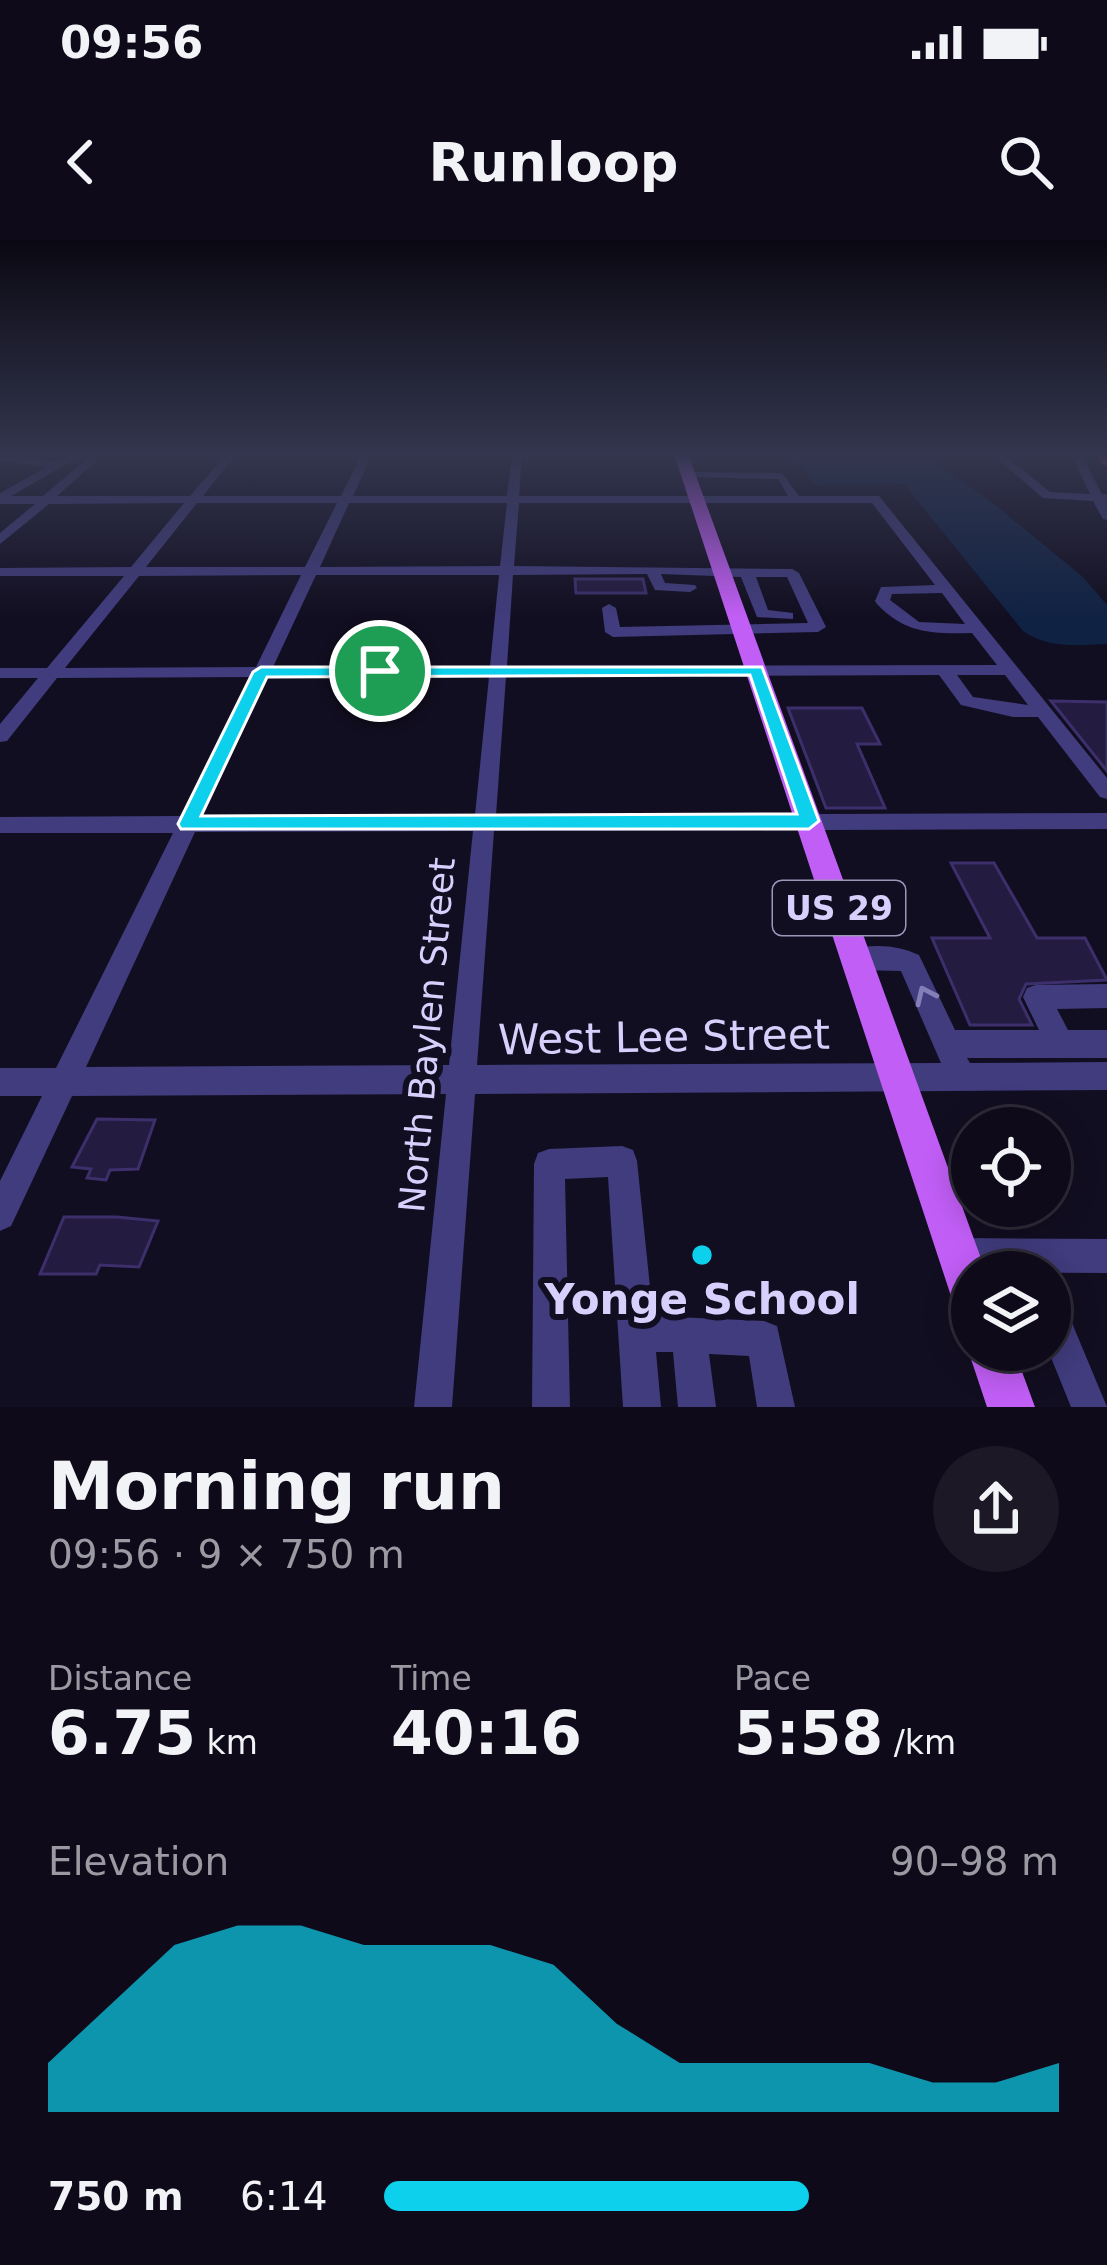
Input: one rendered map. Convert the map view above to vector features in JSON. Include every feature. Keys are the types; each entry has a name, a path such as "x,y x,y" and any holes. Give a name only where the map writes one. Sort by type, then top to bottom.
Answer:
{"main road":[{"name":"US 29","path":"702,508 759,625 757,670 958,1251"},
{"path":"999,1371 1011,1407"}],"street":[{"path":"0,540 35,508"},
{"path":"0,736 190,508"},
{"path":"0,1215 340,508"},
{"name":"North Baylen Street","path":"433,1407 512,508"},
{"path":"885,508 1107,792"},
{"path":"652,570 660,587 690,588"},
{"path":"0,572 792,573 812,615 759,625 613,632 609,608"},
{"path":"949,589 886,590 881,602 900,623 919,629 979,628"},
{"path":"944,670 968,701 1013,711 1044,711"},
{"path":"0,673 1012,670"},
{"path":"0,825 1107,820"},
{"path":"857,959 899,958 910,963 962,1077"},
{"path":"1061,1044 1036,997 1107,996"},
{"path":"947,1044 1107,1044"},
{"name":"West Lee Street","path":"0,1082 1107,1076"},
{"path":"551,1407 549,1164 622,1161 642,1407"},
{"path":"1071,1260 1107,1256"},
{"path":"637,1333 764,1339 776,1407"},
{"path":"689,1335 698,1407"},
{"path":"1071,1361 1090,1407"}],"water":[{"path":"924,508 1000,508 1083,577 1107,605 1107,644 1053,643 1023,631"}],"building":[{"path":"575,579 643,579 646,593 576,593"},
{"path":"1051,701 1107,702 1107,771"},
{"path":"788,708 862,708 880,744 857,744 885,808 826,808"},
{"path":"951,863 994,863 1037,938 1085,938 1107,980 1026,984 1019,999 1032,1025 970,1025 932,938 990,938"},
{"path":"97,1119 155,1120 138,1169 110,1170 106,1180 87,1178 91,1169 72,1167"},
{"path":"64,1217 158,1221 139,1267 100,1265 96,1274 40,1274"}],"place":[{"name":"Yonge School","path":"702,1255"}],"route":[{"path":"757,670 809,821 188,824 261,672 380,671 757,670"}]}
